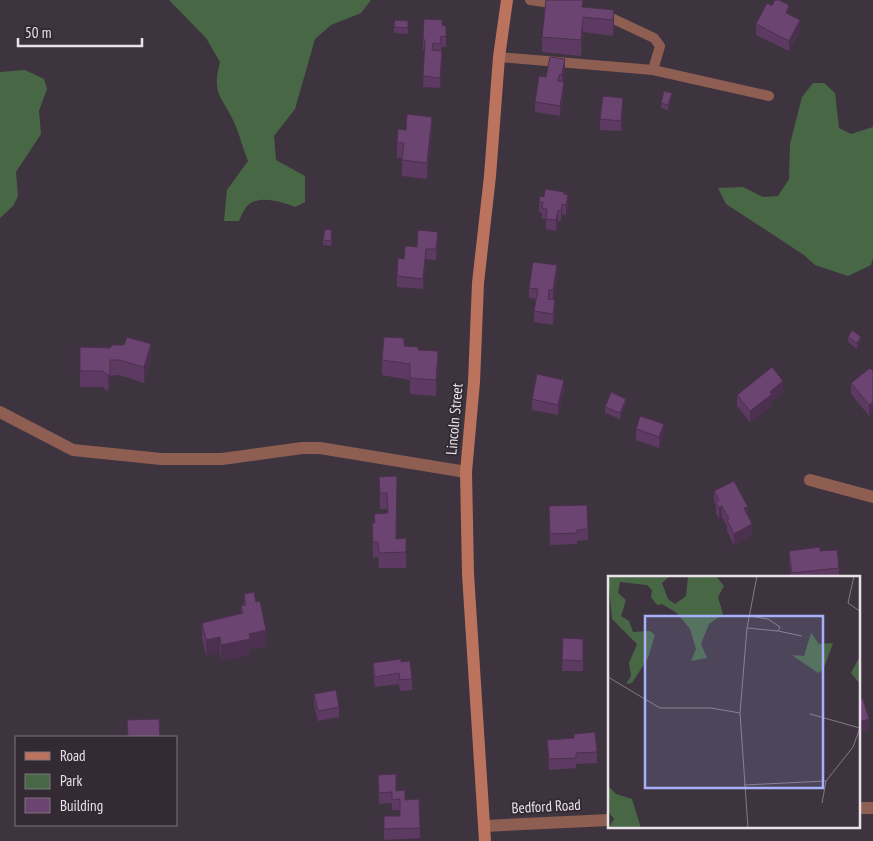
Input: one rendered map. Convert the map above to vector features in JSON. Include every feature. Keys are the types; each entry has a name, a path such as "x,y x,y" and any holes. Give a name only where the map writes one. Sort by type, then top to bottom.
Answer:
{"main road":[{"name":"Lincoln Street","path":"484,841 468,574 466,472 474,382 478,283 490,176 499,57 507,0"}],"street":[{"path":"0,412 73,450 161,459 222,459 286,450 320,448 466,472"},
{"path":"810,480 873,497"},
{"path":"860,808 873,808"},
{"name":"Bedford Road","path":"484,826 608,820"}],"lane":[{"path":"530,0 572,7"},
{"path":"596,12 654,38 660,46 660,53 653,70"},
{"path":"499,57 653,70 768,96"}],"green space":[{"path":"169,0 371,0 361,13 331,25 315,39 295,109 274,136 276,160 305,176 305,202 295,207 277,201 257,200 247,206 239,221 224,221 227,190 248,161 235,124 218,89 217,82 220,62 206,38"},
{"path":"25,70 44,79 47,89 39,111 41,134 16,172 18,196 13,206 0,218 0,72"},
{"path":"813,83 824,83 835,93 839,128 851,134 873,127 873,258 871,265 848,276 815,265 804,255 726,204 718,188 743,187 763,197 778,196 789,179 790,144 802,97"}],"building":[{"path":"546,0 583,0 582,7 614,10 613,20 583,17 581,40 542,37"},
{"path":"775,0 789,5 786,13 800,20 789,41 756,24 767,3 772,6"},
{"path":"424,19 442,20 442,25 446,26 446,37 441,36 440,44 433,43 432,50 442,51 440,78 423,76"},
{"path":"395,20 408,21 408,28 394,27"},
{"path":"550,57 565,59 562,74 560,74 558,81 564,82 560,106 535,102 539,76 546,77"},
{"path":"664,91 672,93 668,105 661,103"},
{"path":"603,96 623,98 621,121 600,119"},
{"path":"407,114 432,117 427,163 402,160 404,143 397,142 398,129 406,130"},
{"path":"545,189 564,192 564,194 568,195 566,205 562,204 561,211 558,210 556,220 546,219 547,209 542,208 543,202 539,202 540,196 544,197"},
{"path":"325,229 332,230 331,241 323,240"},
{"path":"418,230 438,232 436,249 426,249 423,279 397,276 398,258 404,259 405,246 417,247"},
{"path":"533,262 557,265 553,290 549,290 548,299 555,300 553,314 534,311 538,289 529,288"},
{"path":"852,330 861,337 857,343 848,337"},
{"path":"127,337 151,344 144,367 119,360 110,360 110,373 108,375 102,371 80,371 80,347 110,348 112,345 124,345"},
{"path":"384,337 404,338 404,346 418,347 418,350 438,351 436,380 410,378 410,364 382,360"},
{"path":"772,367 783,381 770,392 772,394 750,411 737,395"},
{"path":"870,368 873,371 873,402 869,405 851,383"},
{"path":"537,374 564,380 558,405 532,399"},
{"path":"611,392 626,399 620,413 605,407"},
{"path":"640,416 664,424 659,437 636,429"},
{"path":"397,476 396,539 406,538 406,552 379,553 378,542 373,542 372,523 375,523 374,514 388,513 387,493 380,493 379,477"},
{"path":"734,481 748,507 744,508 752,524 734,534 722,506 719,508 716,502 719,500 714,491"},
{"path":"587,505 588,529 577,530 577,533 550,534 549,506"},
{"path":"820,547 820,551 837,550 839,568 792,573 789,551"},
{"path":"254,592 256,602 260,601 266,630 249,634 250,639 221,645 220,637 206,640 202,623 243,613 241,606 246,605 244,594"},
{"path":"563,638 583,639 583,661 562,660"},
{"path":"401,659 401,662 410,661 412,679 400,680 399,673 375,677 373,663"},
{"path":"336,690 339,707 318,711 314,694"},
{"path":"863,699 869,719 860,722 860,700"},
{"path":"159,719 160,736 128,736 127,720"},
{"path":"595,732 597,752 576,753 576,758 549,759 547,740 574,738 574,734"},
{"path":"396,774 396,791 405,790 405,800 419,799 420,828 384,829 384,816 400,816 400,799 392,800 392,792 379,793 378,775"}]}
